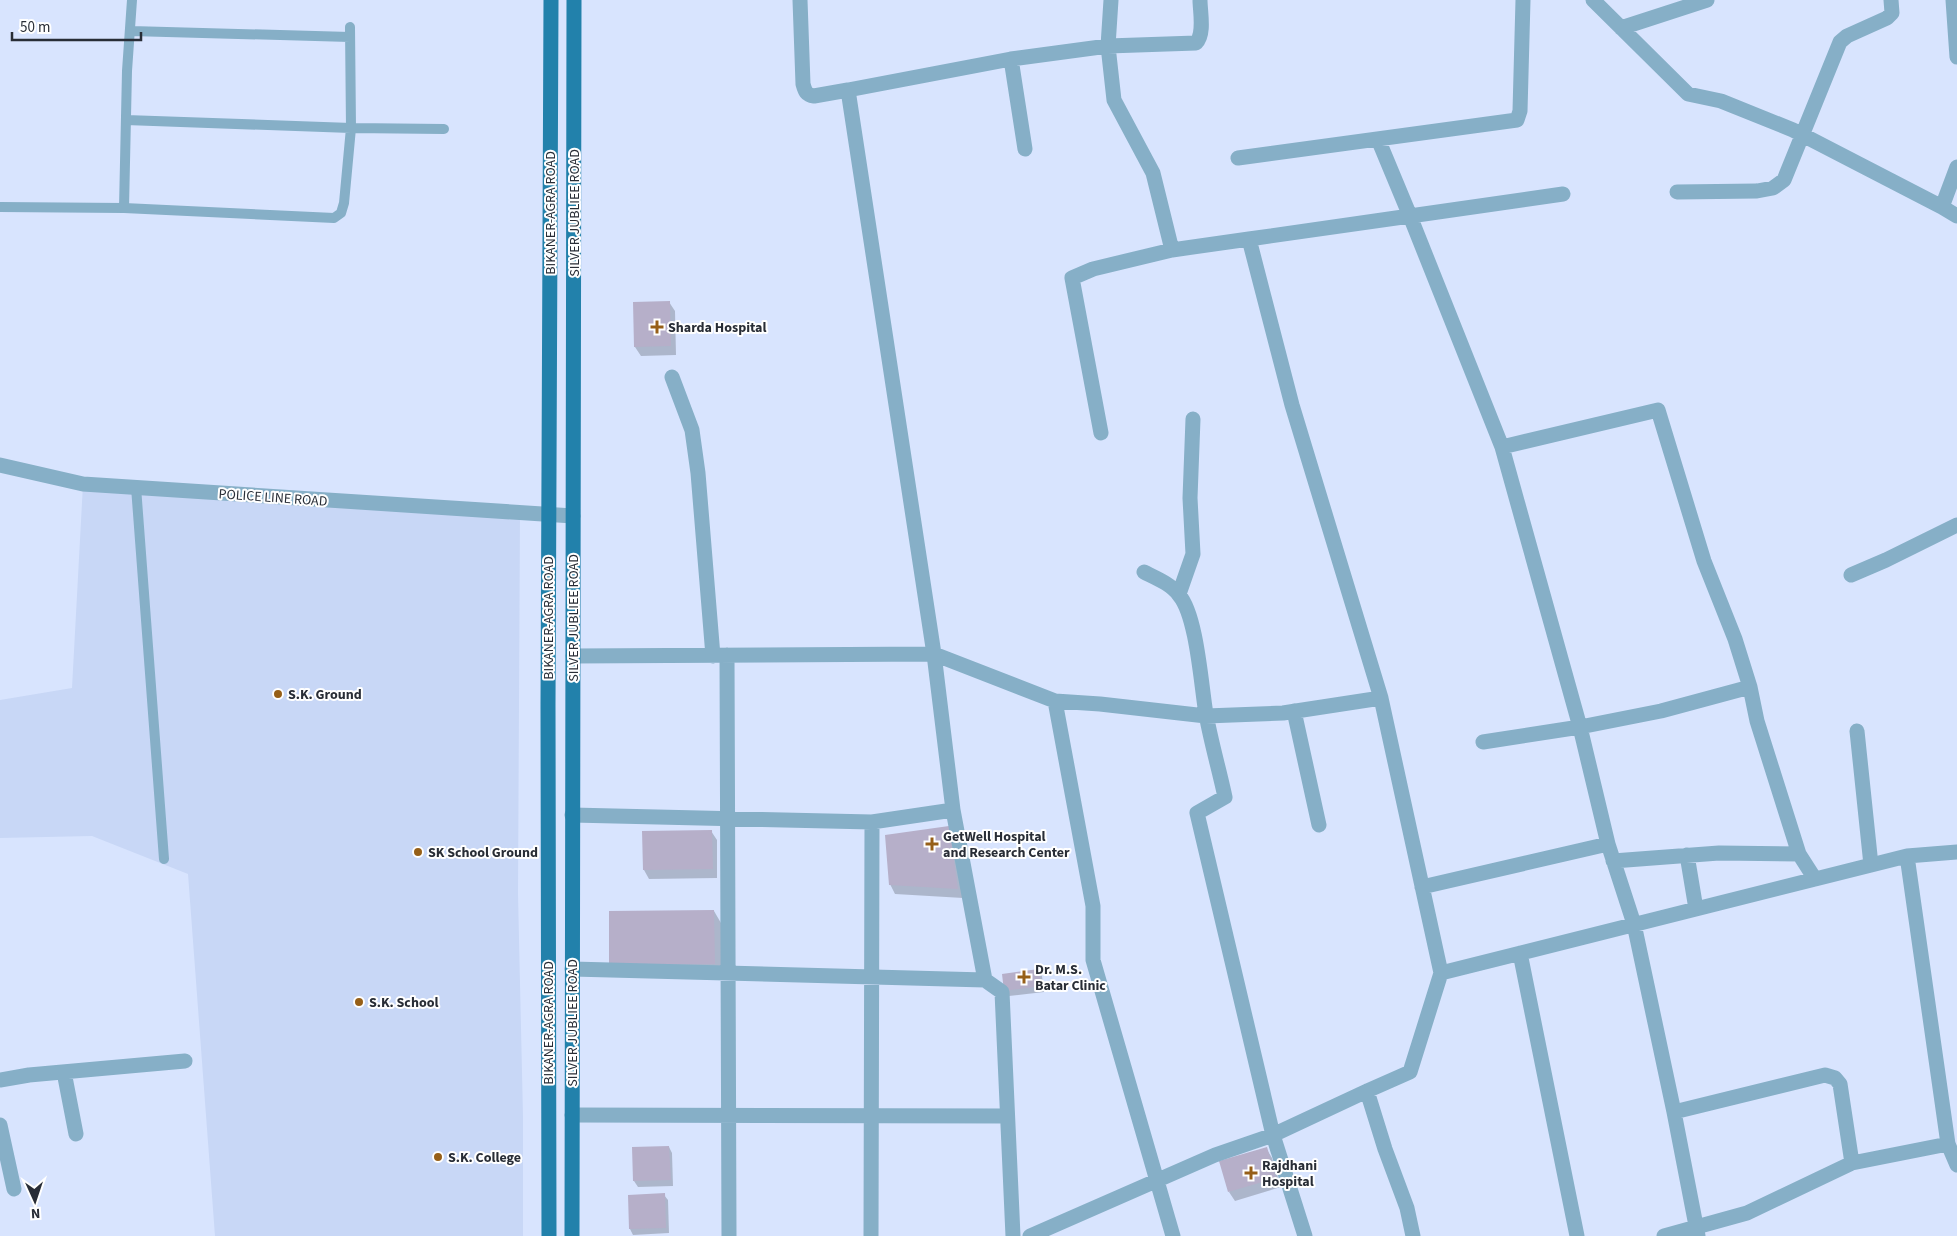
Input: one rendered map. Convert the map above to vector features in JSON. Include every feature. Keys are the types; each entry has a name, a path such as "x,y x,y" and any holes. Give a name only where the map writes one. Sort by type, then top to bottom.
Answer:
{"main road":[{"name":"BIKANER-AGRA ROAD","path":"549,1236 551,0"},
{"name":"SILVER JUBLIEE ROAD","path":"572,1236 574,0"}],"street":[{"path":"800,0 803,84 805,91 809,95 814,96 1011,59 1108,46 1196,43 1200,39 1201,33 1200,0"},
{"path":"1111,0 1108,46 1114,100 1153,173 1172,250"},
{"path":"1238,158 1517,120 1520,111 1523,0"},
{"path":"1593,0 1688,94 1721,101 1803,135 1957,216"},
{"path":"1620,28 1707,0"},
{"path":"1677,192 1757,191 1773,188 1784,180 1840,42 1847,36 1887,18 1892,13 1891,0"},
{"path":"1953,0 1957,57"},
{"path":"1011,59 1025,149"},
{"path":"848,90 934,654 953,810 985,980"},
{"path":"1378,139 1502,447 1580,727 1608,844 1634,924 1674,1112 1696,1232"},
{"path":"1942,207 1957,167"},
{"path":"1101,433 1072,278 1093,269 1172,250 1562,194"},
{"path":"1030,1236 1215,1155 1273,1135 1410,1072 1441,972 1381,698 1292,405 1249,239"},
{"path":"672,377 692,430 720,656 728,819 729,1236"},
{"path":"1502,447 1658,410 1704,561 1735,639 1750,687 1758,722 1799,854 1815,879"},
{"path":"1179,594 1193,554 1190,498 1193,419"},
{"name":"POLICE LINE ROAD","path":"0,465 84,484 573,516"},
{"path":"1851,575 1886,560 1957,524"},
{"path":"1144,572 1169,585 1179,594 1186,606 1192,624 1206,716 1225,797 1197,813 1273,1135 1305,1236"},
{"path":"573,656 934,654 1055,700 1206,716 1283,714 1381,698"},
{"path":"1483,742 1580,727 1661,711 1750,687"},
{"path":"1055,700 1093,906 1093,960 1173,1236"},
{"path":"1294,712 1320,825"},
{"path":"1857,731 1872,865"},
{"path":"572,815 872,822 953,810"},
{"path":"871,1236 872,822"},
{"path":"1422,887 1608,844"},
{"path":"1441,972 1907,856 1957,852"},
{"path":"1614,860 1719,853 1799,854"},
{"path":"1687,855 1696,909"},
{"path":"1907,856 1948,1144 1957,1165"},
{"path":"1520,953 1577,1236"},
{"path":"572,970 985,980 1002,992 1013,1236"},
{"path":"0,1080 29,1074 185,1061"},
{"path":"64,1072 76,1134"},
{"path":"1674,1112 1825,1075 1835,1078 1840,1084 1852,1163"},
{"path":"1367,1091 1385,1149 1407,1208 1413,1236"},
{"path":"572,1115 1008,1116"},
{"path":"0,1125 14,1189"},
{"path":"1664,1236 1696,1232 1747,1213 1852,1163 1948,1144"}],"lane":[{"path":"124,208 127,71 132,0"},
{"path":"0,207 124,208 334,218 341,213 344,203 351,128 350,32 130,31"},
{"path":"126,120 351,128 444,129"},
{"path":"136,487 164,859"}],"shaded area":[{"name":"S.K. Ground","path":"83,484 520,513 518,894 523,1117 523,1236 215,1236 188,874 92,836 0,838 0,700 72,688"}],"building":[{"path":"670,301 671,346 634,347 633,302"},
{"path":"949,826 958,889 889,885 885,835"},
{"path":"712,830 713,869 643,870 642,831"},
{"path":"714,910 715,964 609,965 609,911"},
{"path":"1039,969 1041,986 1004,991 1002,974"},
{"path":"669,1146 671,1180 633,1181 632,1147"},
{"path":"1267,1147 1276,1178 1228,1192 1219,1161"},
{"path":"665,1193 666,1228 629,1229 628,1195"}],"place":[{"name":"Sharda Hospital","path":"657,327"},
{"name":"S.K. Ground","path":"278,694"},
{"name":"GetWell Hospital and Research Center","path":"932,844"},
{"name":"SK School Ground","path":"418,852"},
{"name":"Dr. M.S. Batar Clinic","path":"1024,977"},
{"name":"S.K. School","path":"359,1002"},
{"name":"S.K. College","path":"438,1157"},
{"name":"Rajdhani Hospital","path":"1251,1173"}]}
